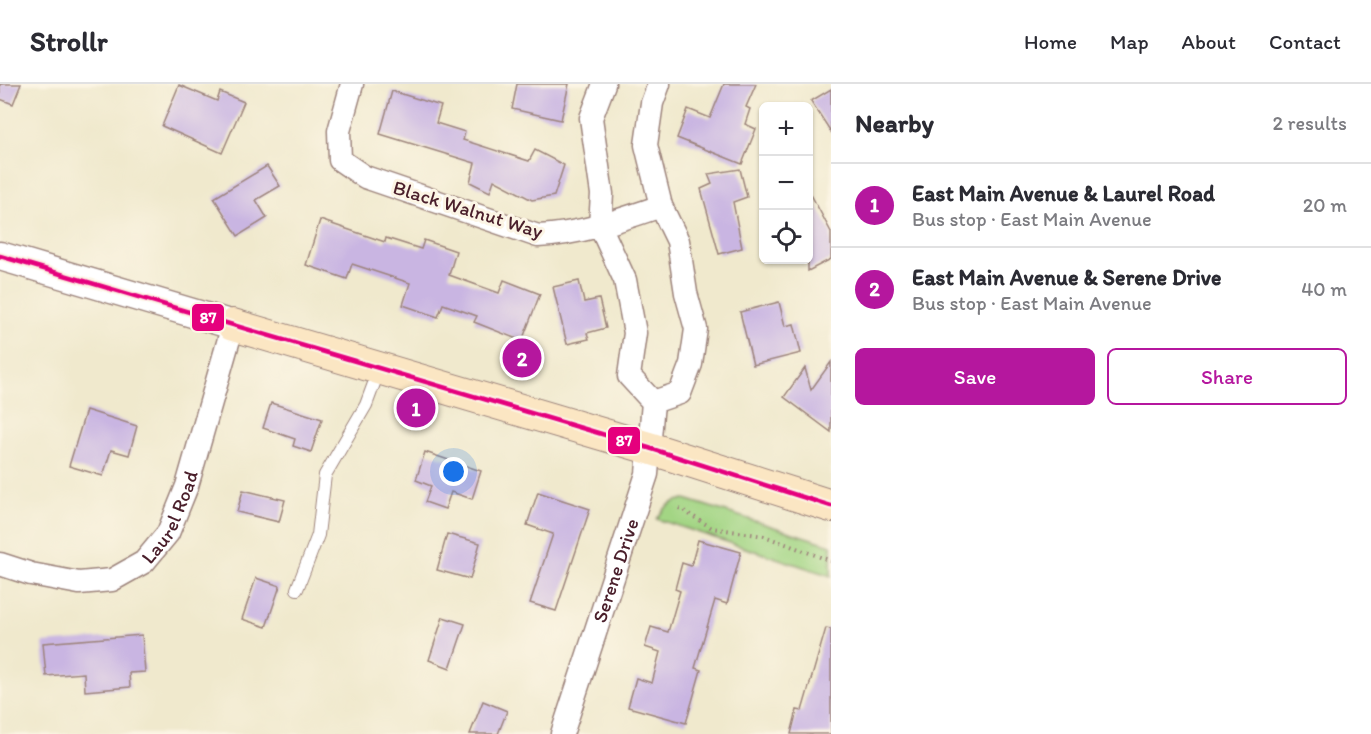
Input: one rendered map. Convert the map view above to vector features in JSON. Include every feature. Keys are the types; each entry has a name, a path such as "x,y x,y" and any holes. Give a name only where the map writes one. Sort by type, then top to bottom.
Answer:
{"main road":[{"path":"233,325 649,448 831,506"}],"street":[{"name":"Black Walnut Way","path":"352,84 339,132 340,160 365,177 538,236 565,234 600,226 661,206"},
{"path":"604,84 591,118 602,194 600,226 625,280 635,333 629,376 653,402 680,393 691,364 696,329 686,292 678,241 661,206 646,145 652,103 659,84"},
{"path":"0,256 233,325"},
{"name":"Laurel Road","path":"0,564 31,574 79,584 112,580 144,562 168,533 187,486 233,325"},
{"name":"Serene Drive","path":"562,734 647,474 653,402"}],"lane":[{"path":"297,590 318,535 325,475 366,405 379,369"}],"path":[{"path":"679,508 712,528 764,536 831,561"}],"green space":[{"path":"685,499 831,545 831,576 657,519 668,506"}],"building":[{"path":"0,84 21,84 13,104 0,99"},
{"path":"517,84 569,84 561,120 512,109"},
{"path":"724,84 756,84 746,107 750,109 745,124 756,129 742,164 677,138 688,109 710,118"},
{"path":"179,85 217,101 220,92 244,102 222,153 162,126"},
{"path":"831,89 831,132 813,102 811,101"},
{"path":"392,91 441,106 436,123 465,132 463,140 529,161 535,150 564,165 554,196 532,200 494,180 490,192 470,182 475,163 380,134"},
{"path":"267,166 280,186 256,200 267,218 238,236 214,198"},
{"path":"740,169 747,197 733,202 742,248 719,254 701,189 712,184 708,174"},
{"path":"813,198 831,232 831,259 808,271 808,264 813,264"},
{"path":"320,220 385,242 386,238 421,249 424,240 456,251 449,275 499,293 504,280 540,294 522,341 474,322 477,316 443,304 438,317 403,305 410,283 352,264 347,279 306,265"},
{"path":"579,281 584,302 599,299 606,328 587,333 589,339 567,344 553,287"},
{"path":"779,302 785,326 794,324 801,353 753,365 740,312"},
{"path":"831,362 831,432 784,397 805,368 811,390"},
{"path":"271,403 322,419 311,452 293,446 295,439 263,428"},
{"path":"86,410 137,426 129,455 111,450 103,476 69,466"},
{"path":"425,452 481,471 472,499 451,492 445,509 425,502 431,486 416,480"},
{"path":"243,490 285,500 279,522 237,512"},
{"path":"538,492 590,509 556,611 530,603 553,534 527,525"},
{"path":"447,534 480,543 470,579 437,570"},
{"path":"698,540 741,552 727,604 715,600 695,668 701,670 686,723 628,707 636,678 652,683 660,652 645,647 651,627 668,632 680,591 675,589 682,563 691,566"},
{"path":"256,578 280,586 266,627 242,619"},
{"path":"443,617 465,624 450,668 429,660"},
{"path":"826,628 831,629 831,734 791,734 797,710 802,711"},
{"path":"142,635 145,672 129,673 130,687 85,691 84,673 46,676 43,643"},
{"path":"483,701 507,711 498,734 470,734"}],"transit line":[{"name":"87","path":"0,256 649,448 831,506"}],"place":[{"name":"East Main Avenue & Serene Drive","path":"522,358"},
{"name":"East Main Avenue & Laurel Road","path":"416,408"}]}
